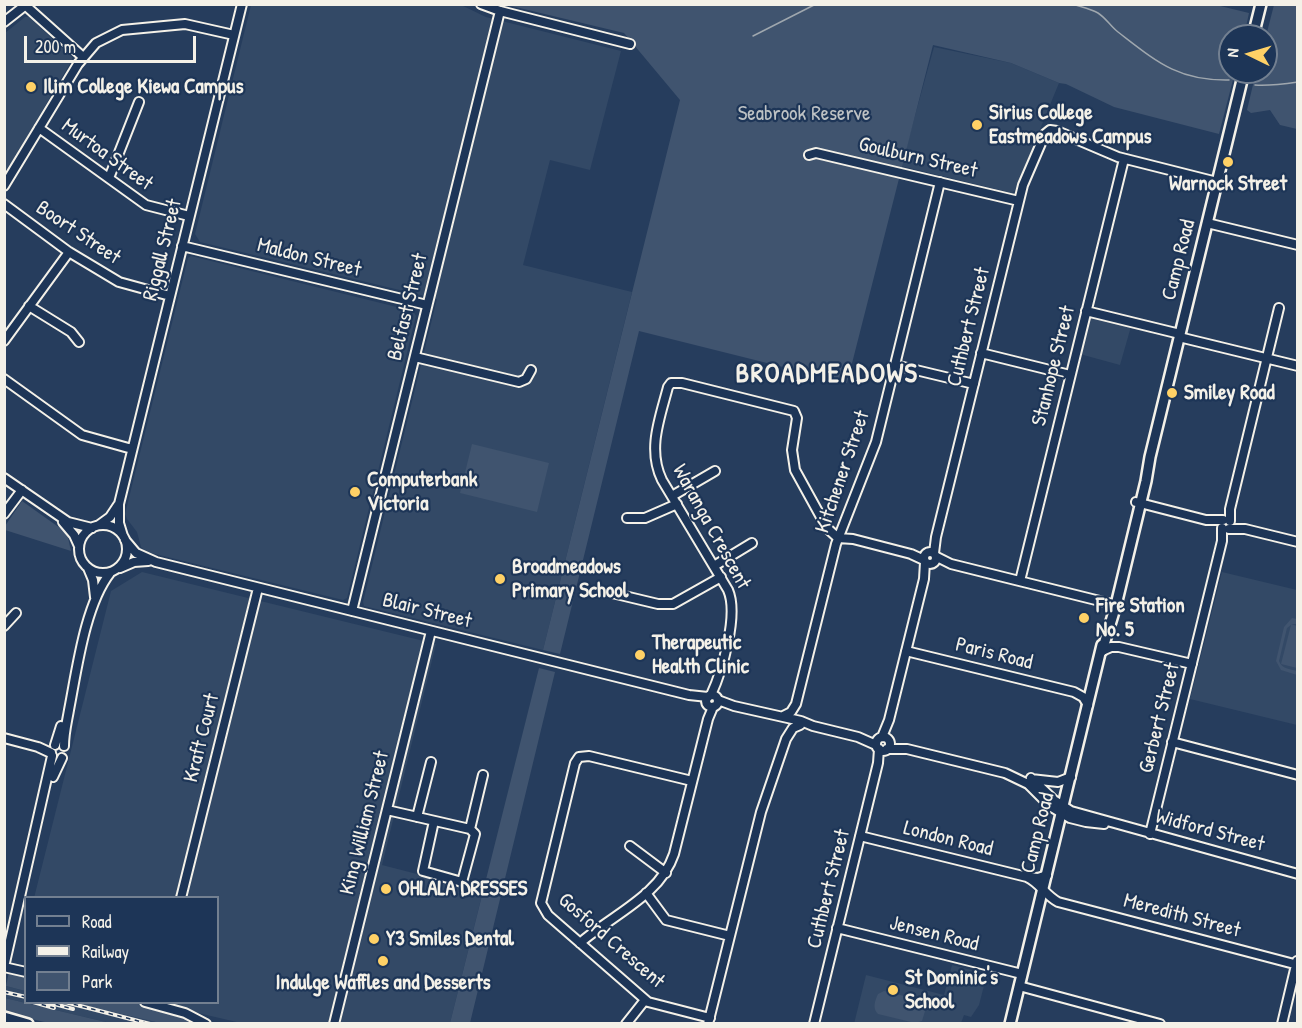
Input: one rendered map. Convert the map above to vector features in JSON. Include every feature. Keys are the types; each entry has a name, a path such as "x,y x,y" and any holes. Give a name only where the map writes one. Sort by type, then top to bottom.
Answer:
{"main road":[{"path":"1256,24 1261,4"},
{"name":"Camp Road","path":"1010,1023 1217,182 1227,125 1240,84"},
{"name":"Camp Road","path":"1102,651 1108,636 1113,604"},
{"path":"4,1017 28,1023"}],"street":[{"name":"Riggall Street","path":"124,538 119,523 119,504 242,4"},
{"path":"481,4 500,11 630,44"},
{"path":"4,22 26,5 82,57"},
{"name":"Belfast Street","path":"352,611 500,11"},
{"path":"6,181 82,57 105,37 128,29 191,25 234,35"},
{"path":"109,178 139,102"},
{"name":"Murtoa Street","path":"39,128 146,206 189,216"},
{"name":"Cuthbert Street","path":"814,1023 1027,172 1045,134 1050,130 1124,159"},
{"name":"Goulburn Street","path":"809,155 816,153 1019,201"},
{"path":"1124,159 1217,182"},
{"name":"Stanhope Street","path":"1020,581 1124,159"},
{"name":"Kitchener Street","path":"796,704 840,534 876,442 940,182"},
{"name":"Boort Street","path":"4,204 69,252 119,282 170,296"},
{"path":"1207,223 1298,245"},
{"name":"Maldon Street","path":"182,246 427,305"},
{"path":"4,341 69,252"},
{"path":"29,306 71,332 79,342"},
{"name":"Gerbert Street","path":"1150,834 1279,308"},
{"path":"1086,311 1298,366"},
{"path":"981,353 1071,375"},
{"path":"415,357 519,382 526,379 531,370"},
{"path":"895,365 974,384"},
{"path":"4,379 82,435 132,449"},
{"name":"Waranga Crescent","path":"580,943 646,893 666,873 674,854 733,609 730,594 721,577 657,467 655,445 668,387 671,383 678,382 794,411 797,418 792,444 793,464 823,519 840,534 1113,604"},
{"path":"627,518 645,518 715,471"},
{"path":"4,478 68,526 79,546 82,562 93,580 95,599 71,696 55,749 4,967 24,972"},
{"path":"4,514 22,490"},
{"path":"1138,503 1298,542"},
{"path":"79,546 81,538 110,517 119,504"},
{"path":"53,513 68,522 114,528 124,538 126,556 95,599"},
{"name":"Blair Street","path":"124,538 136,553 156,562 258,588 1005,773 1058,782 1071,777"},
{"path":"714,566 752,543"},
{"name":"Blair Street","path":"114,571 134,562 156,562"},
{"path":"87,568 94,572 114,571"},
{"path":"612,593 658,604 673,604 721,577"},
{"name":"Kraft Court","path":"181,896 258,588"},
{"path":"4,626 16,613"},
{"name":"King William Street","path":"334,1023 431,631"},
{"path":"1108,636 1119,647"},
{"path":"1102,651 1111,647 1119,647 1192,664"},
{"name":"Paris Road","path":"906,651 1074,693 1083,697 1088,705"},
{"name":"Paris Road","path":"1074,693 1093,688"},
{"path":"786,739 787,726 782,719 791,712 796,704"},
{"path":"709,1021 761,812 786,739 793,728 800,723 796,704"},
{"path":"4,738 66,752 54,774 28,868"},
{"path":"1172,742 1298,775"},
{"name":"Gosford Crescent","path":"692,782 585,755 577,759 541,903 548,915 645,1000 709,1021"},
{"path":"417,817 431,762"},
{"name":"Blair Street","path":"1005,773 1029,784 1050,806 1062,810"},
{"path":"470,829 483,775"},
{"path":"1031,778 1062,810"},
{"path":"387,810 470,829 475,834 462,882 423,871 434,821"},
{"name":"Widford Street","path":"1062,810 1296,872"},
{"name":"London Road","path":"860,836 1027,877 1038,878 1047,875"},
{"path":"630,846 666,873"},
{"name":"London Road","path":"1027,877 1037,882 1043,890"},
{"name":"Meredith Street","path":"1043,890 1058,902"},
{"path":"646,893 666,920 730,936"},
{"name":"Meredith Street","path":"1039,905 1058,902 1297,963"},
{"name":"Jensen Road","path":"837,928 1022,974"},
{"path":"1282,1023 1297,963"},
{"path":"1019,987 1160,1023"},
{"path":"627,1023 645,1000"},
{"path":"152,1004 185,1013 206,1023"}],"shaded area":[{"path":"251,5 461,5 486,17 621,51 590,170 550,160 523,265 632,292 543,650 364,606 363,602 437,299 200,242 195,234"},
{"name":"Ilim College Kiewa Campus","path":"25,17 29,17 72,57 72,60 8,169 5,169 5,33"},
{"name":"Sirius College Eastmeadows Campus","path":"934,47 1011,63 1059,83 1012,193 901,166"},
{"path":"191,256 413,311 416,316 347,598 343,600 147,552 141,547 137,532 127,519 125,514 188,258"},
{"path":"1086,311 1132,323 1120,365 1076,353"},
{"path":"142,572 436,644 382,865 483,891 450,1023 241,1023 159,1004 219,1004 219,896 35,896 111,591"},
{"path":"1222,572 1297,590 1297,725 1190,699"},
{"name":"St Dominic's School","path":"952,965 987,974 979,1005 971,1017 964,1015 961,1023 854,1024 866,975 944,995"},
{"path":"6,986 24,991 24,1003 5,998"},
{"path":"30,1004 79,1004 160,1023 110,1023"}],"green space":[{"name":"Seabrook Reserve","path":"1212,4 1249,13 1247,24 1218,24 1218,84 1232,84 1219,134 1114,107 1066,84 1011,63 933,45 847,383 639,331 560,654 543,650 680,100 624,33 507,5"},
{"path":"1274,5 1297,5 1297,129 1280,125 1270,110 1251,113 1247,110 1253,84 1278,84 1278,24 1269,24"},
{"path":"472,444 549,463 537,512 460,493"},
{"path":"22,501 67,533 71,551 5,530 5,526"},
{"path":"1292,618 1297,619 1297,624 1291,624 1297,626 1297,668 1281,664 1291,625 1287,628 1279,661 1280,664 1284,667 1297,671 1297,675 1281,670 1276,661 1284,627"},
{"path":"539,668 555,672 470,1023 450,1023"},
{"path":"9,972 24,976 24,991 6,986"},
{"path":"884,991 924,1001 926,1008 922,1021 915,1023 878,1014 875,1002 878,994"},
{"path":"5,998 110,1023 49,1023 5,1013"},
{"path":"79,1004 138,1004 177,1014 197,1023 160,1023"}],"waterway":[{"path":"753,36 816,4"},
{"path":"1072,4 1098,13 1115,30 1169,68 1196,77 1218,79"},
{"path":"1255,85 1298,82"}],"railway":[{"path":"4,992 24,997"},
{"path":"40,1004 54,1008"},
{"path":"54,1004 73,1009"},
{"path":"73,1004 150,1024"}],"place":[{"name":"Ilim College Kiewa Campus","path":"31,87"},
{"name":"Sirius College Eastmeadows Campus","path":"977,125"},
{"name":"Warnock Street","path":"1228,162"},
{"name":"Smiley Road","path":"1172,393"},
{"name":"Computerbank Victoria","path":"355,492"},
{"name":"Broadmeadows Primary School","path":"500,579"},
{"name":"Fire Station No. 5","path":"1084,618"},
{"name":"Therapeutic Health Clinic","path":"640,655"},
{"name":"OHLALA DRESSES","path":"386,889"},
{"name":"Y3 Smiles Dental","path":"374,939"},
{"name":"Indulge Waffles and Desserts","path":"383,961"},
{"name":"St Dominic's School","path":"893,990"}],"district":[{"name":"BROADMEADOWS","path":"827,375"}]}
